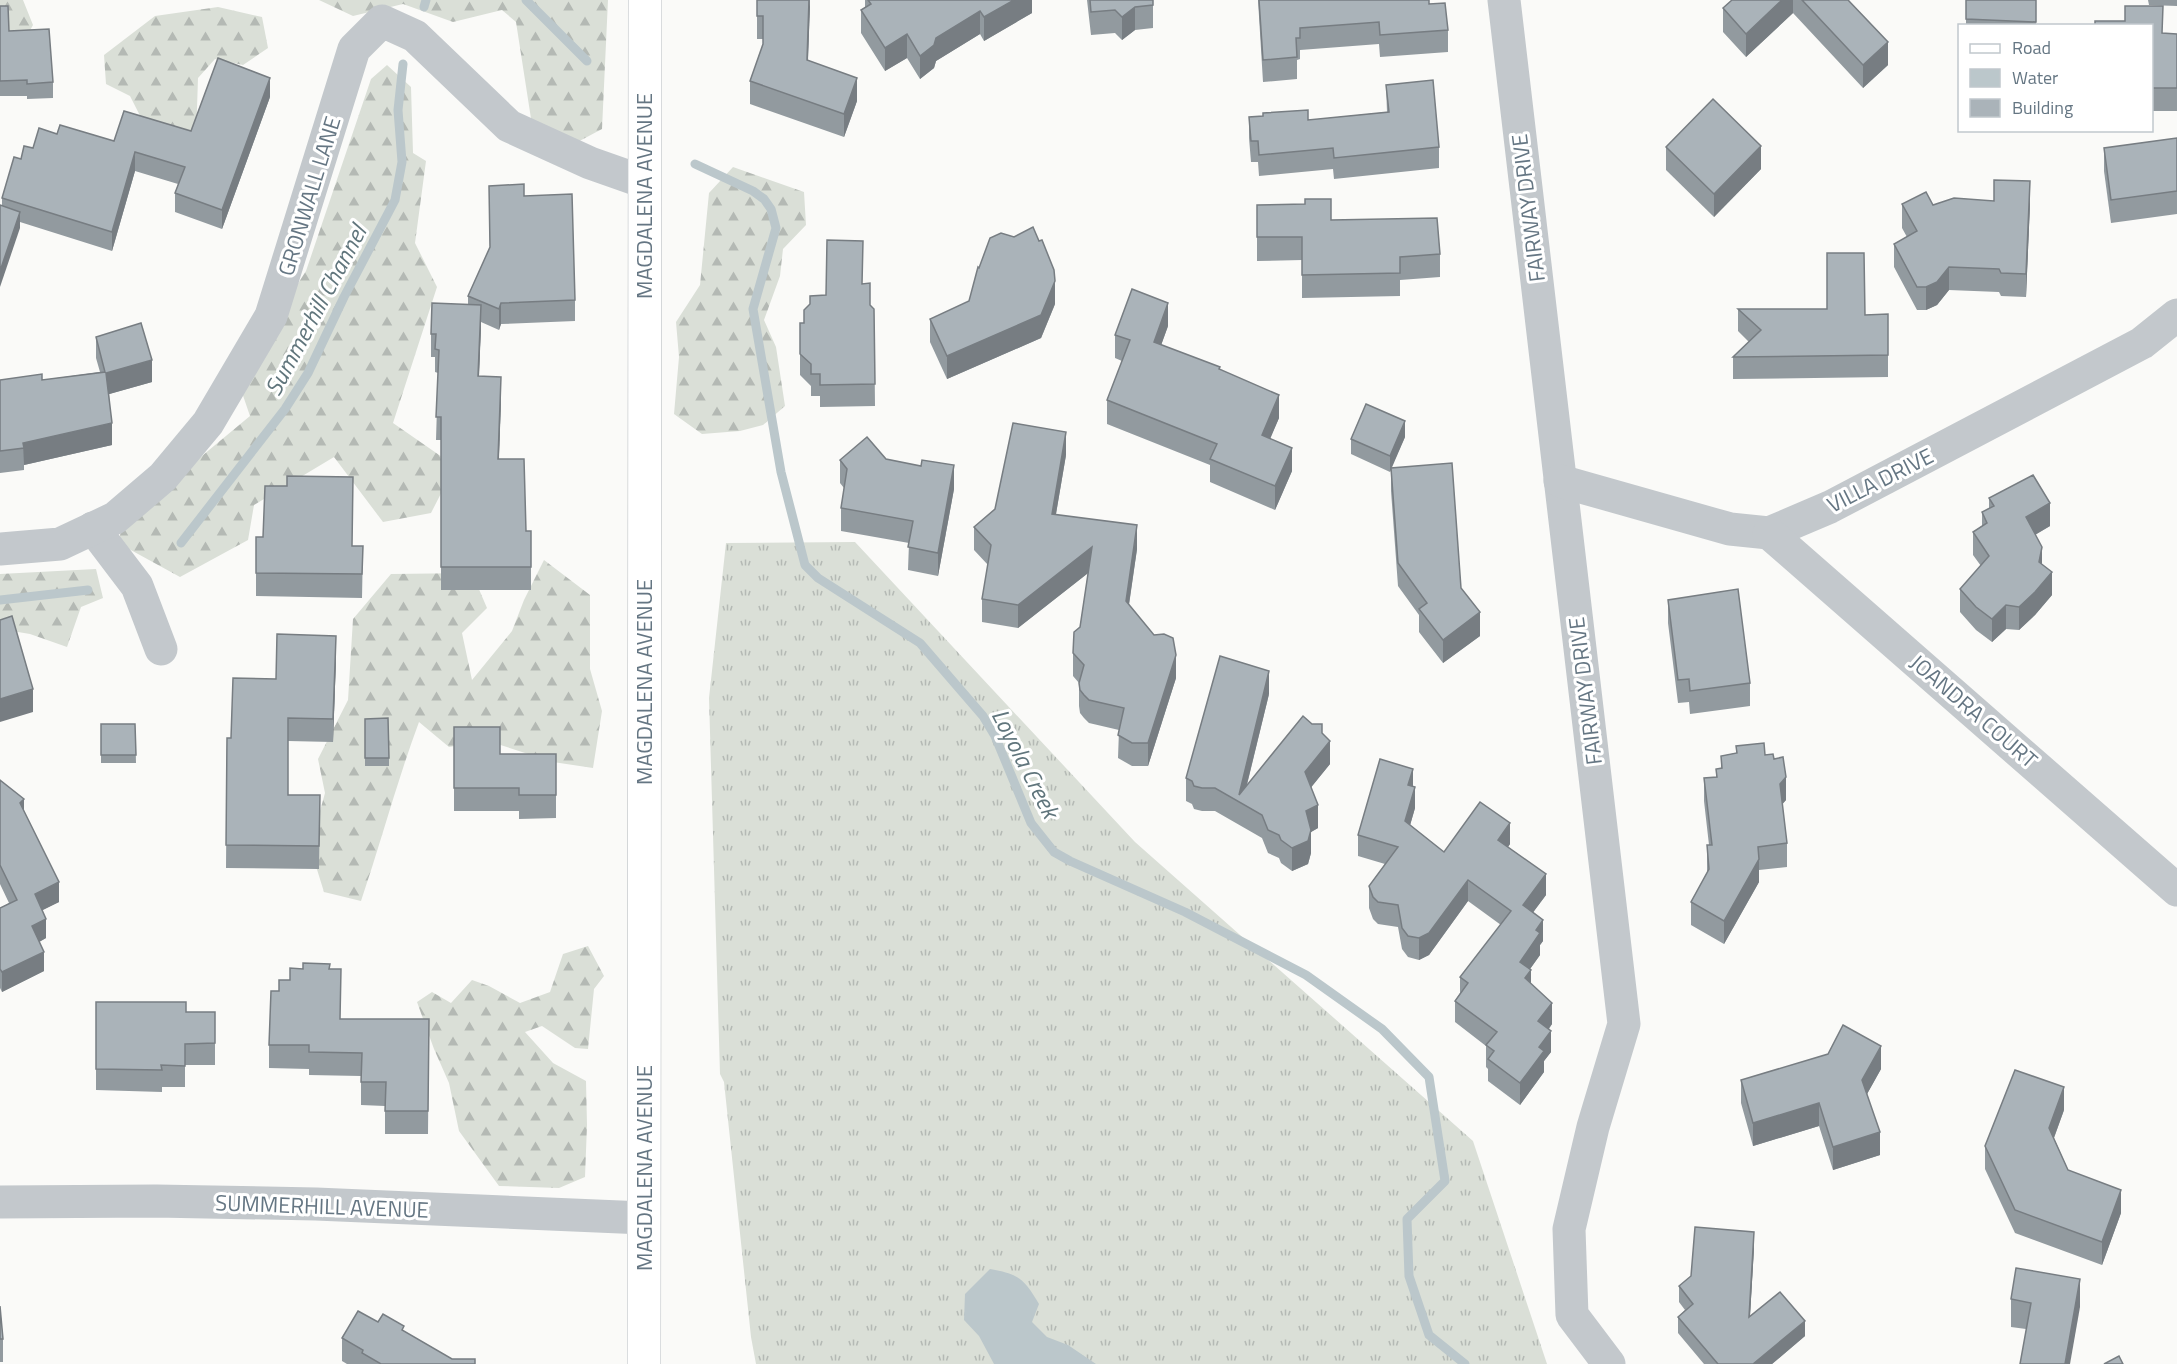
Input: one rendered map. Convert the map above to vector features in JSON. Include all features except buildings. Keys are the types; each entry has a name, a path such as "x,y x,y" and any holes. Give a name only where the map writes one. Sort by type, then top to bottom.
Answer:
{"main road":[{"name":"MAGDALENA AVENUE","path":"644,1364 645,0"}],"street":[{"name":"FAIRWAY DRIVE","path":"1504,0 1624,1024 1593,1126 1569,1229 1572,1315 1609,1364"},
{"name":"GRONWALL LANE","path":"0,549 60,544 114,518 163,477 208,423 271,316 354,49 382,21 415,36 509,126 590,163 644,182"},
{"name":"VILLA DRIVE","path":"1560,481 1730,529 1769,533 1830,507 2142,343 2177,315"},
{"path":"93,528 137,586 161,649"},
{"name":"JOANDRA COURT","path":"1769,533 2177,890"},
{"name":"SUMMERHILL AVENUE","path":"0,1202 156,1201 306,1204 644,1218"}],"green space":[{"path":"0,0 23,0 33,25 17,54 0,47"},
{"path":"319,0 608,0 602,129 572,145 532,125 516,22 502,10 453,22 403,4 353,16"},
{"path":"218,7 262,17 268,48 243,65 215,59 198,78 196,139 160,155 130,96 106,84 104,55 155,16"},
{"path":"387,65 411,87 413,153 426,161 415,243 437,287 393,423 455,466 431,513 383,522 334,457 254,505 248,540 180,577 118,543 132,489 191,465 250,416 237,378 306,271 371,79"},
{"path":"733,167 804,192 806,225 783,249 780,276 764,320 776,347 785,406 763,425 740,431 702,434 674,414 679,357 676,322 700,285 709,193"},
{"path":"855,542 1135,842 1473,1141 1547,1364 756,1364 751,1337 724,1082 720,1074 709,698 726,543"},
{"path":"544,560 590,595 590,669 602,711 593,768 553,762 488,741 449,747 419,722 361,901 324,892 310,847 325,793 318,759 348,700 353,619 391,574 472,573 487,608 462,633 472,680 512,631"},
{"path":"96,569 103,598 81,607 67,647 30,634 0,629 0,574"},
{"path":"588,946 604,976 594,989 588,1049 575,1048 542,1026 525,1032 553,1063 586,1081 585,1177 559,1188 499,1186 459,1131 449,1083 417,1002 432,992 451,1003 472,980 489,986 520,1003 550,992 563,954"}],"water":[{"path":"990,1269 1008,1273 1025,1283 1039,1304 1032,1322 1047,1337 1068,1345 1096,1364 994,1364 979,1336 964,1320 965,1294"}],"waterway":[{"name":"Summerhill Channel","path":"424,7 426,0"},
{"path":"526,0 587,61"},
{"name":"Summerhill Channel","path":"181,543 285,409 308,373 344,297 395,200 402,162 398,110 403,64"},
{"name":"Loyola Creek","path":"695,164 753,191 764,199 771,209 776,228 753,309 781,472 805,565 818,578 920,643 983,716 995,736 1031,823 1054,852 1185,912 1306,975 1382,1029 1429,1077 1445,1181 1407,1219 1409,1276 1429,1335 1465,1364"},
{"name":"Summerhill Channel","path":"0,600 88,590"}]}
